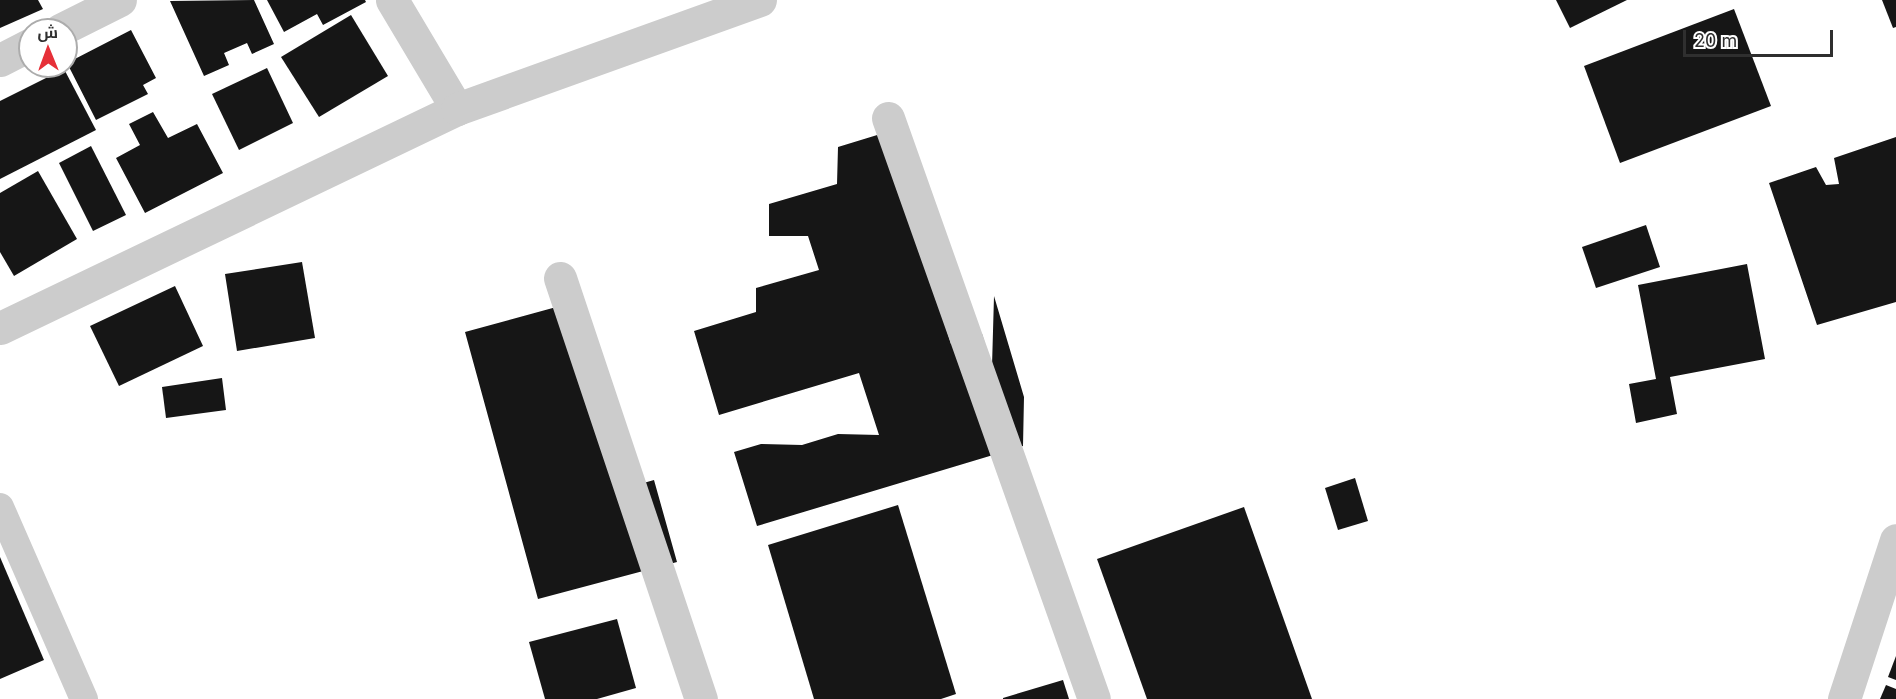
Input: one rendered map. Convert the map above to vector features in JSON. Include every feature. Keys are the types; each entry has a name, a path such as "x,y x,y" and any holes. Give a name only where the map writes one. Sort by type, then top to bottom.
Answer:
{"street":[{"path":"78,21 120,0"},
{"path":"392,0 457,109"},
{"path":"0,328 457,109 760,0"},
{"path":"0,60 18,51"},
{"path":"888,118 1094,699"},
{"path":"560,279 701,699"},
{"path":"1844,699 1896,540"}],"lane":[{"path":"0,507 84,699"}],"building":[{"path":"0,0 38,0 43,9 18,18 0,28"},
{"path":"254,0 274,44 252,54 247,43 224,53 229,65 204,76 170,1"},
{"path":"267,0 365,0 366,2 323,25 317,14 284,32"},
{"path":"1556,0 1627,0 1570,28"},
{"path":"1882,0 1896,0 1896,27 1893,28"},
{"path":"1734,9 1771,106 1620,163 1584,66"},
{"path":"351,15 388,76 319,117 281,57"},
{"path":"131,30 156,78 143,85 148,94 96,120 75,78 78,78 78,57"},
{"path":"267,68 293,123 239,150 212,94"},
{"path":"46,78 69,78 96,130 0,179 0,101"},
{"path":"153,112 168,138 197,124 223,173 145,213 116,158 140,145 129,124"},
{"path":"887,132 951,344 982,334 992,366 994,296 1024,397 1023,446 757,526 734,452 761,444 802,445 838,434 879,435 859,373 719,415 694,331 756,312 756,288 819,270 808,236 769,236 769,204 837,184 838,147"},
{"path":"1896,137 1896,302 1817,325 1769,183 1816,167 1826,185 1839,184 1834,158"},
{"path":"91,146 126,215 93,231 59,163"},
{"path":"38,171 77,239 14,276 0,252 0,193"},
{"path":"1646,225 1660,267 1596,288 1582,247"},
{"path":"302,262 315,338 237,351 225,274"},
{"path":"1747,264 1765,359 1670,377 1677,414 1636,423 1629,384 1656,379 1638,285"},
{"path":"175,286 203,346 119,386 90,326"},
{"path":"560,306 633,486 654,480 677,562 538,599 465,332"},
{"path":"222,378 226,410 166,418 162,387"},
{"path":"1355,478 1368,521 1338,530 1325,488"},
{"path":"898,505 956,694 941,699 814,699 768,545"},
{"path":"1244,507 1312,699 1147,699 1097,559"},
{"path":"0,557 44,660 0,679"},
{"path":"617,619 636,688 597,699 545,699 529,642"},
{"path":"1896,656 1896,680 1888,677"},
{"path":"1063,680 1069,699 1003,699 1003,698"},
{"path":"1886,685 1896,689 1896,699 1880,699"}]}
